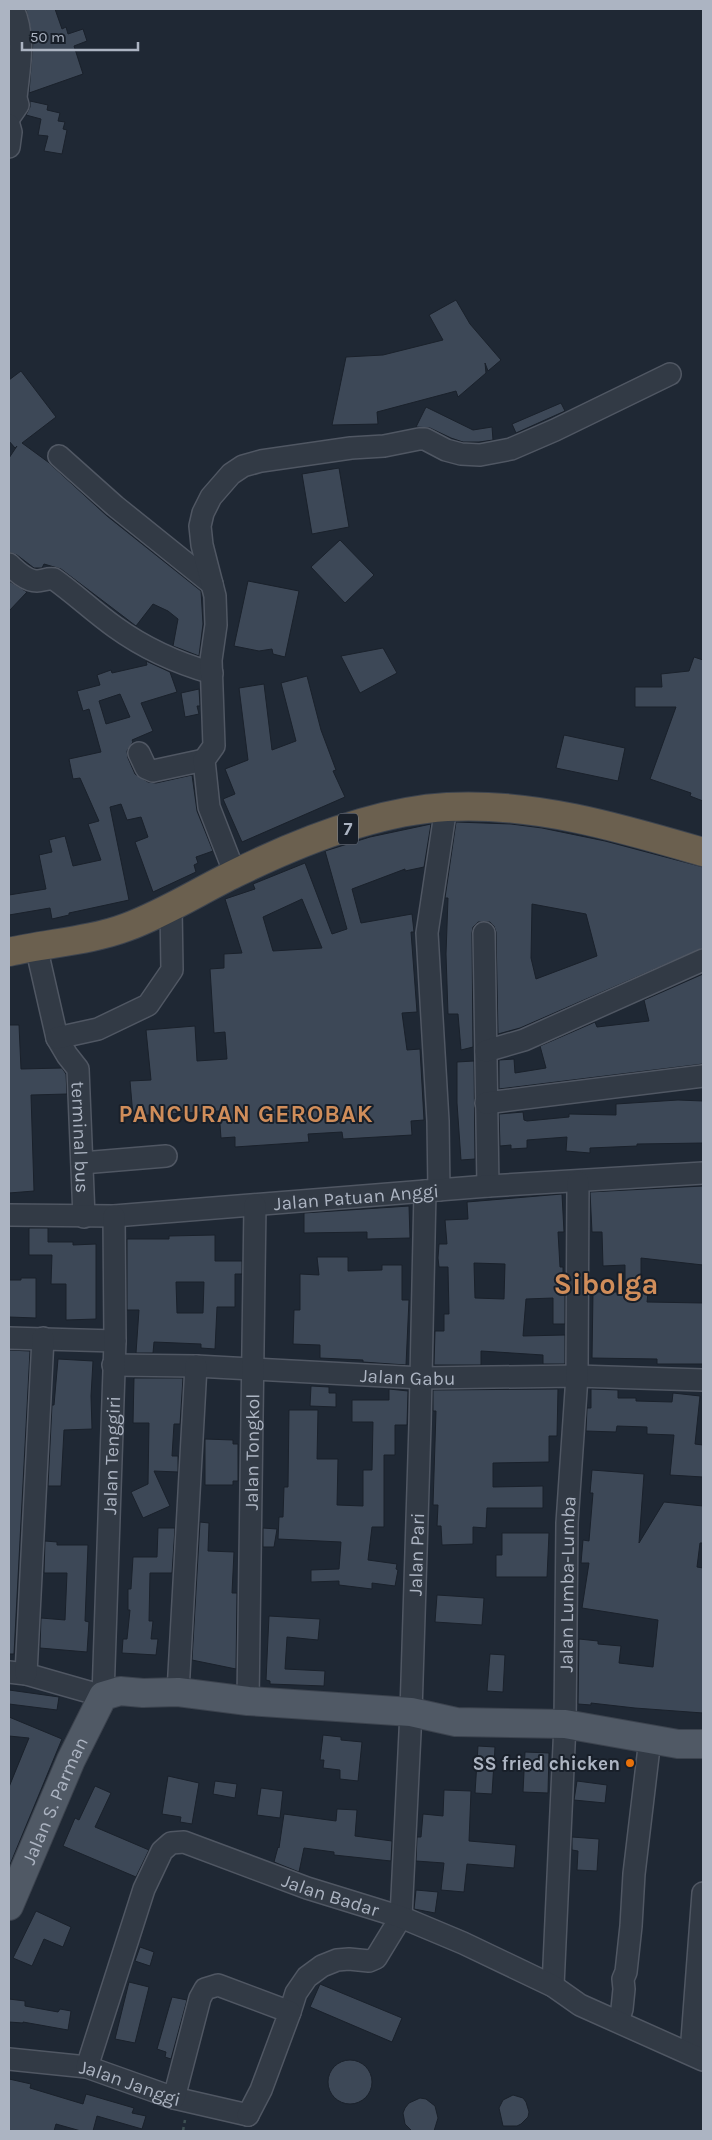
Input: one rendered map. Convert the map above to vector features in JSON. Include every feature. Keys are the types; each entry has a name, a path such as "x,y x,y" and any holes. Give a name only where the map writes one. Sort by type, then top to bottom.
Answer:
{"highway":[{"name":"7","path":"9,952 77,940 126,927 171,907 235,874 320,837 388,816 446,807 484,807 543,812 645,835 703,852"}],"main road":[{"path":"103,1696 120,1691 143,1693 178,1692 248,1700 411,1712 456,1722 565,1724 678,1744 703,1744"},
{"name":"Jalan S. Parman","path":"9,1906 71,1760 103,1696"}],"street":[{"path":"9,118 18,105 16,98 21,44 20,26 13,9"},
{"path":"9,125 11,132 9,147"},
{"path":"235,874 209,807 204,760 214,746 211,660 216,625 215,596 202,544 200,526 203,513 211,497 231,474 243,466 261,461 351,448 384,446 419,439 425,439 446,450 461,454 480,455 511,449 555,430 670,374"},
{"path":"59,456 115,506 212,584"},
{"path":"9,564 25,577 34,581 54,579 115,627 146,646 182,665 212,673"},
{"path":"138,753 146,768 153,771 204,760"},
{"name":"Jalan Pari","path":"401,1918 411,1712 422,1378 432,1190 438,1121 427,933 446,807"},
{"path":"57,1038 98,1029 148,1005 172,970 171,907"},
{"path":"484,933 488,1186"},
{"name":"terminal bus","path":"36,946 57,1038 66,1055 78,1068 84,1217"},
{"path":"486,1051 524,1040 703,960"},
{"path":"486,1103 703,1076"},
{"path":"82,1163 166,1156"},
{"name":"Jalan Patuan Anggi","path":"9,1214 84,1217 114,1216 432,1190 703,1173"},
{"name":"Jalan Lumba-Lumba","path":"553,1986 565,1724 567,1523 578,1376 578,1182"},
{"name":"Jalan Tongkol","path":"248,1700 255,1205"},
{"name":"Jalan Tenggiri","path":"103,1696 115,1341 114,1216"},
{"path":"9,1338 115,1341"},
{"path":"43,1338 18,1673 103,1696"},
{"name":"Jalan Gabu","path":"114,1365 196,1366 422,1378 578,1376 703,1380"},
{"path":"178,1692 196,1366"},
{"path":"618,2021 622,2009 623,1979 626,1972 634,1874 650,1739"},
{"name":"Jalan Badar","path":"87,2067 144,1889 162,1851 171,1843 184,1842 307,1888 401,1918 462,1943 553,1986 580,2005 697,2056"},
{"path":"697,2056 703,1893"},
{"path":"252,2123 261,2090 296,1993 308,1977 322,1966 337,1960 369,1961 376,1958 401,1918"},
{"path":"174,2098 200,1998 205,1989 218,1985 290,2012"},
{"name":"Jalan Janggi","path":"9,2059 87,2067 252,2123"}],"building":[{"path":"26,9 55,9 62,29 66,27 68,34 83,29 87,41 74,46 83,74 29,93 33,41"},
{"path":"30,101 48,105 47,110 60,113 58,121 65,122 63,129 67,130 62,154 44,151 48,136 38,135 41,119 26,115 30,107"},
{"path":"456,300 470,324 501,360 488,371 485,363 486,373 458,397 456,391 377,412 378,424 332,425 346,357 383,355 443,340 429,315"},
{"path":"21,371 56,417 22,443 48,462 107,516 201,591 203,624 199,656 173,646 178,619 168,611 153,604 136,626 61,569 44,564 42,568 34,568 17,555 9,552 9,458 17,446 15,448 9,441 9,380"},
{"path":"561,403 565,411 516,433 512,424"},
{"path":"426,407 473,430 492,427 493,440 463,442 430,428 416,427"},
{"path":"339,468 349,527 312,534 302,474"},
{"path":"340,540 374,575 345,603 311,567"},
{"path":"9,581 27,592 9,611"},
{"path":"248,581 299,591 285,657 273,654 272,649 259,651 234,646"},
{"path":"383,648 397,673 360,693 341,656"},
{"path":"694,657 703,660 703,801 690,796 691,793 650,779 676,707 635,707 635,687 662,687 661,674 689,671"},
{"path":"146,661 170,672 177,692 141,703 153,731 132,740 133,742 127,751 128,758 135,774 148,782 156,783 192,775 197,811 213,851 196,857 198,863 194,865 196,872 153,892 135,842 148,837 141,817 127,820 121,804 110,807 129,900 69,913 69,915 52,919 50,908 9,915 9,895 46,889 39,855 52,852 49,840 65,836 73,866 101,860 88,824 99,821 80,778 73,779 69,759 101,752 89,709 83,711 77,691 100,685 97,675 111,670 112,673 147,665","holes":["120,694 130,717 106,724 99,701"]},
{"path":"307,676 321,730 336,770 333,771 345,797 242,842 223,799 235,794 225,769 248,760 239,688 264,684 272,750 296,741 281,683"},
{"path":"199,689 200,706 197,706 199,714 185,717 181,693"},
{"path":"564,735 625,748 618,781 556,768"},
{"path":"456,822 511,824 542,828 605,841 703,867 703,948 520,1028 498,1034 496,932 490,922 478,922 473,927 472,933 473,1047 461,1050 458,1014 448,1014 446,954 448,898 445,898","holes":["532,904 586,914 597,956 536,979 531,958"]},
{"path":"431,824 424,867 405,871 405,869 352,889 361,923 412,914 414,932 411,932 417,1012 402,1013 407,1050 420,1049 424,1120 411,1121 412,1135 343,1139 342,1132 308,1134 309,1142 235,1147 235,1137 221,1138 219,1111 133,1116 130,1081 151,1080 146,1030 195,1026 197,1061 227,1059 225,1032 214,1033 210,969 224,968 224,954 242,953 225,899 255,889 253,884 305,863 332,934 347,929 325,851 370,837","holes":["302,899 322,948 273,951 263,917"]},
{"path":"703,974 703,1064 499,1089 499,1060 514,1059 515,1073 546,1068 540,1046 595,1022 597,1027 649,1021 644,1000"},
{"path":"9,1025 19,1025 21,1069 62,1068 66,1074 67,1094 31,1095 34,1191 9,1193"},
{"path":"474,1061 475,1159 461,1160 457,1103 457,1062"},
{"path":"678,1100 703,1101 703,1143 637,1144 637,1146 590,1148 590,1153 566,1151 567,1137 527,1140 527,1148 511,1149 511,1145 500,1146 499,1114 523,1112 524,1120 527,1121 569,1117 569,1114 616,1115 616,1104"},
{"path":"703,1186 703,1265 641,1258 641,1293 648,1293 647,1302 703,1303 703,1364 657,1364 657,1359 592,1358 593,1292 625,1292 625,1265 603,1266 602,1232 592,1232 590,1192"},
{"path":"562,1194 564,1232 558,1232 560,1267 563,1267 563,1283 565,1283 565,1324 553,1324 553,1298 526,1299 523,1336 565,1335 565,1364 543,1364 543,1355 481,1351 481,1365 434,1365 435,1331 444,1331 444,1314 449,1314 448,1267 439,1267 439,1244 447,1244 445,1220 468,1219 467,1202","holes":["474,1263 505,1264 504,1299 475,1298"]},
{"path":"409,1206 410,1238 367,1239 367,1232 304,1233 304,1213"},
{"path":"29,1228 48,1228 48,1242 73,1242 73,1245 96,1244 96,1319 66,1320 66,1284 51,1284 52,1255 29,1255"},
{"path":"215,1235 215,1261 242,1261 242,1274 235,1274 235,1307 217,1307 215,1349 201,1348 201,1344 154,1342 153,1353 136,1353 139,1310 127,1310 127,1239 169,1239 169,1236","holes":["176,1282 204,1282 203,1313 177,1313"]},
{"path":"317,1257 348,1257 348,1271 382,1270 382,1265 402,1265 402,1300 409,1300 406,1365 320,1358 320,1345 293,1344 294,1310 300,1310 300,1274 319,1275"},
{"path":"21,1278 36,1278 36,1318 9,1317 9,1280 21,1280"},
{"path":"9,1350 30,1351 14,1654 9,1654"},
{"path":"58,1359 93,1361 92,1429 64,1430 61,1486 48,1486 52,1405 54,1405"},
{"path":"134,1378 183,1378 180,1424 174,1424 172,1456 178,1456 178,1472 154,1471 170,1506 143,1518 131,1492 148,1484 149,1423 133,1423"},
{"path":"311,1386 329,1387 329,1393 336,1393 336,1407 310,1406"},
{"path":"389,1389 408,1391 407,1425 395,1425 395,1455 384,1455 384,1527 372,1527 368,1560 397,1564 396,1569 398,1570 395,1586 372,1583 372,1589 339,1585 339,1581 311,1582 311,1570 339,1569 341,1542 278,1539 279,1517 283,1517 284,1487 288,1487 289,1410 318,1410 317,1459 338,1459 337,1505 363,1506 363,1470 372,1470 373,1422 352,1422 352,1400 389,1400"},
{"path":"558,1389 557,1436 549,1436 549,1462 493,1463 493,1487 543,1486 543,1508 487,1508 486,1528 473,1527 473,1544 442,1545 441,1526 437,1526 438,1505 433,1505 436,1411 433,1411 433,1390"},
{"path":"591,1389 618,1390 618,1398 636,1398 636,1401 672,1402 673,1393 700,1396 695,1444 703,1445 703,1477 670,1475 674,1435 647,1434 647,1427 617,1426 616,1432 586,1431 587,1408 591,1408"},
{"path":"205,1439 233,1440 233,1444 238,1444 238,1481 233,1481 233,1485 205,1485"},
{"path":"592,1470 644,1474 639,1543 664,1502 703,1506 703,1543 700,1543 697,1567 703,1568 703,1713 591,1703 591,1705 578,1704 579,1639 598,1641 598,1644 621,1646 619,1663 653,1667 658,1620 582,1608 589,1563 581,1563 583,1540 589,1541 593,1493 590,1493"},
{"path":"200,1522 209,1523 208,1551 234,1552 232,1593 237,1593 236,1669 192,1660"},
{"path":"158,1528 175,1528 172,1573 150,1573 149,1621 153,1621 151,1639 158,1639 156,1655 122,1653 123,1639 127,1639 130,1610 128,1610 128,1589 131,1589 133,1557 157,1557"},
{"path":"263,1528 277,1529 274,1547 263,1547"},
{"path":"502,1533 549,1533 547,1577 496,1577 496,1555 502,1555"},
{"path":"45,1541 57,1542 57,1545 88,1545 85,1621 89,1622 87,1652 40,1648 41,1618 65,1620 67,1573 44,1573"},
{"path":"437,1595 484,1598 482,1625 435,1622"},
{"path":"269,1616 320,1619 318,1640 287,1637 285,1669 325,1671 324,1686 270,1684 270,1681 266,1680"},
{"path":"490,1654 505,1655 503,1692 487,1691"},
{"path":"9,1690 59,1697 57,1710 9,1704"},
{"path":"9,1717 62,1739 9,1867 9,1787 29,1738 9,1736"},
{"path":"323,1735 341,1737 341,1740 362,1742 358,1781 340,1779 340,1770 323,1768 324,1760 320,1760"},
{"path":"478,1746 495,1747 492,1794 475,1793"},
{"path":"525,1752 549,1753 548,1793 523,1792"},
{"path":"168,1776 199,1783 192,1824 180,1822 181,1817 162,1814"},
{"path":"215,1781 237,1784 235,1798 213,1794"},
{"path":"577,1781 607,1785 605,1803 574,1800"},
{"path":"95,1786 111,1793 95,1827 149,1850 136,1877 63,1846 75,1818 79,1820"},
{"path":"261,1788 283,1791 280,1818 257,1815"},
{"path":"444,1790 471,1791 469,1841 516,1845 514,1868 467,1864 464,1892 441,1890 444,1863 416,1861 417,1837 421,1837 423,1814 443,1816"},
{"path":"337,1809 357,1810 355,1836 392,1841 391,1861 334,1855 334,1852 304,1848 299,1872 274,1862 279,1848 284,1814 336,1821"},
{"path":"572,1837 599,1839 597,1871 577,1870 578,1851 572,1850"},
{"path":"416,1890 438,1892 435,1913 414,1909"},
{"path":"36,1911 71,1927 63,1947 44,1939 32,1966 13,1958"},
{"path":"140,1947 154,1952 150,1966 135,1961"},
{"path":"129,1982 149,1987 135,2043 115,2039"},
{"path":"320,1984 402,2018 392,2042 310,2007"},
{"path":"172,1997 187,2000 171,2059 165,2057 166,2052 157,2049"},
{"path":"9,1999 25,2001 25,2006 58,2012 60,2009 71,2011 68,2030 23,2022 9,2022"},
{"path":"354,2060 366,2066 371,2073 371,2091 366,2098 359,2103 346,2104 338,2101 331,2094 328,2078 331,2070 338,2063"},
{"path":"9,2079 31,2084 30,2088 83,2104 86,2094 134,2108 132,2113 146,2116 142,2129 97,2116 93,2131 81,2131 56,2124 54,2131 9,2131"},
{"path":"513,2095 523,2098 526,2102 529,2112 528,2117 517,2126 503,2126 499,2108 503,2100"},
{"path":"420,2098 426,2099 435,2106 438,2118 434,2131 412,2131 405,2124 403,2113 405,2108 409,2103"}],"place":[{"name":"SS fried chicken","path":"630,1763"}],"district":[{"name":"PANCURAN GEROBAK","path":"246,1114"},
{"name":"Sibolga","path":"606,1284"}]}
